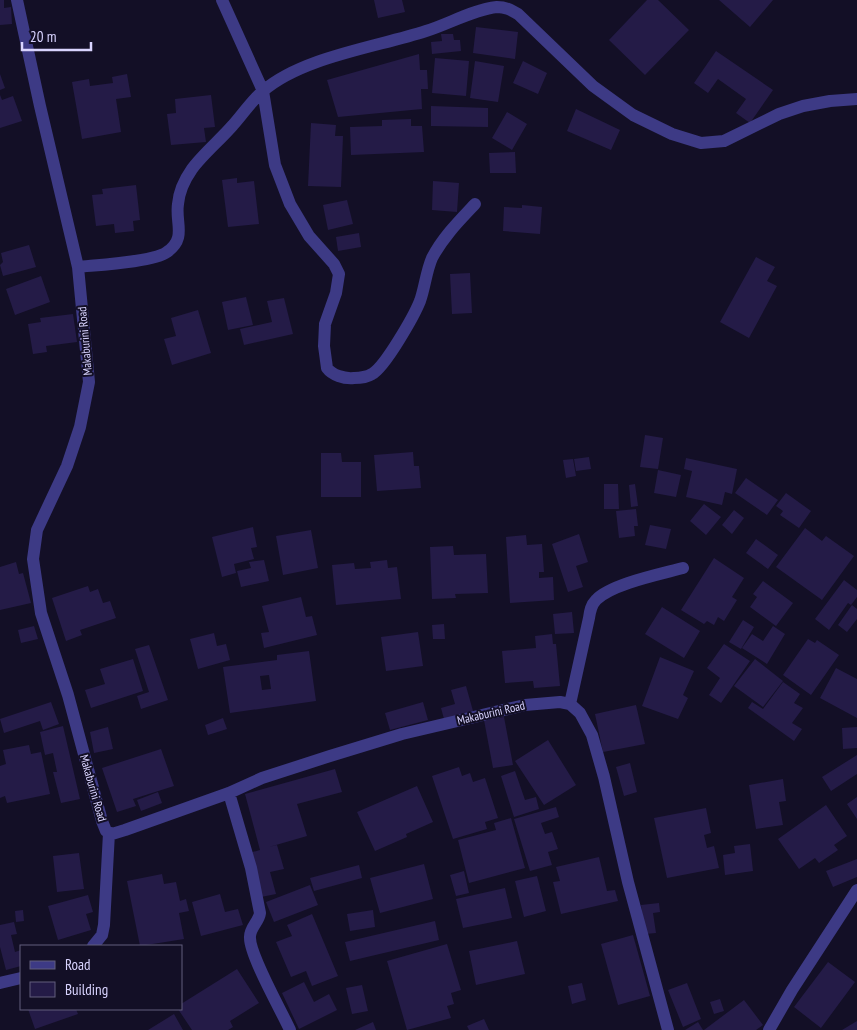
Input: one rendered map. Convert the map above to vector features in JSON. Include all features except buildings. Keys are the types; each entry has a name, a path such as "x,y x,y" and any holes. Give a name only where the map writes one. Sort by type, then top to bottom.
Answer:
{"street":[{"name":"Makaburini Road","path":"17,0 78,267 89,382 80,427 66,466 37,530 33,559 41,613 68,695 102,821 109,833 112,834 125,830 229,793 262,778 402,734 524,704 550,702 570,704"},
{"path":"222,0 262,91 275,165 290,204 309,236 334,264 339,274 336,293 325,324 324,346 327,368 335,374 352,379 371,375 375,372 392,351 413,317 421,300 425,278 432,258 444,237 475,204"},
{"path":"78,267 143,260 166,254 176,245 179,235 177,205 181,189 192,168 236,123 262,91 286,76 314,64 426,31 468,15 498,7 508,8 518,14 593,86 633,115 672,134 701,143 724,141 779,114 803,106 857,99"},
{"path":"668,1030 628,882 604,777 592,735 580,713 570,704 592,605 596,600 616,588 683,568"},
{"path":"229,793 250,868 260,913 251,931 250,940 256,959 290,1030"},
{"path":"94,945 102,935 104,925 109,833"},
{"path":"769,1030 792,990 857,890"},
{"path":"0,983 20,978"}]}
